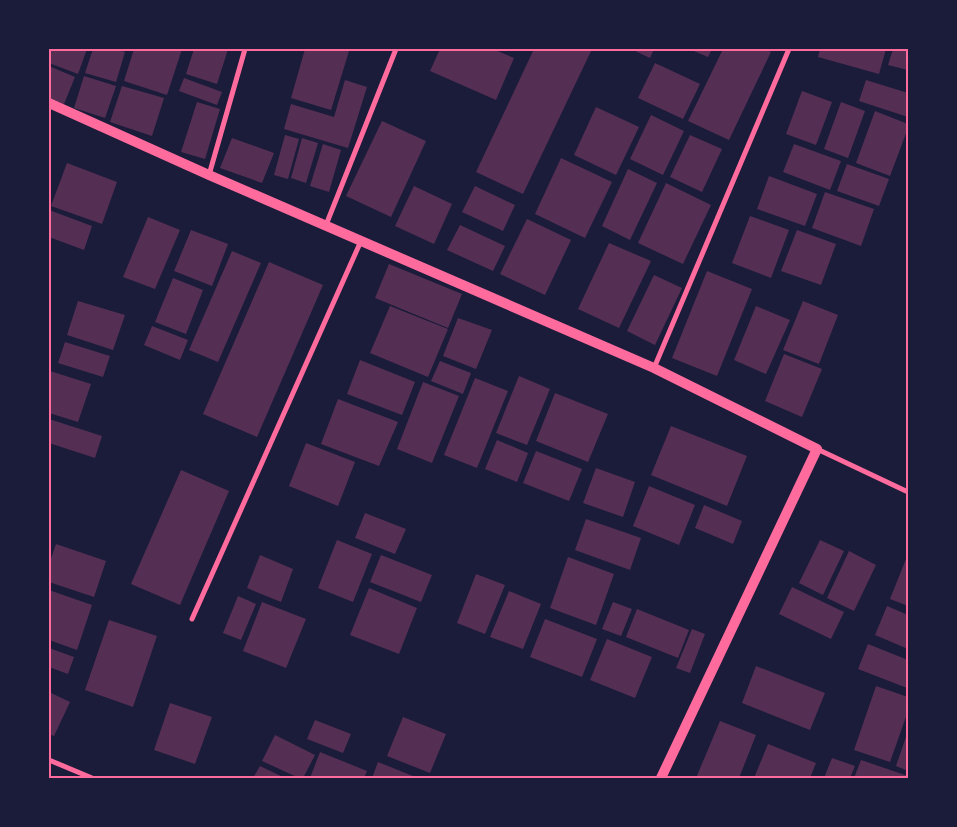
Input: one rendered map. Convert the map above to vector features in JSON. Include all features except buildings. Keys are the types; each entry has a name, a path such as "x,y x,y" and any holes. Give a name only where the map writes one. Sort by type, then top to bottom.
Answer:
{"main road":[{"path":"49,103 209,175 654,368 817,449 661,778"}],"street":[{"path":"209,175 245,49"},
{"path":"326,225 396,49"},
{"path":"654,368 789,49"},
{"path":"192,619 361,240"},
{"path":"817,449 908,492"},
{"path":"49,760 92,778"}]}
